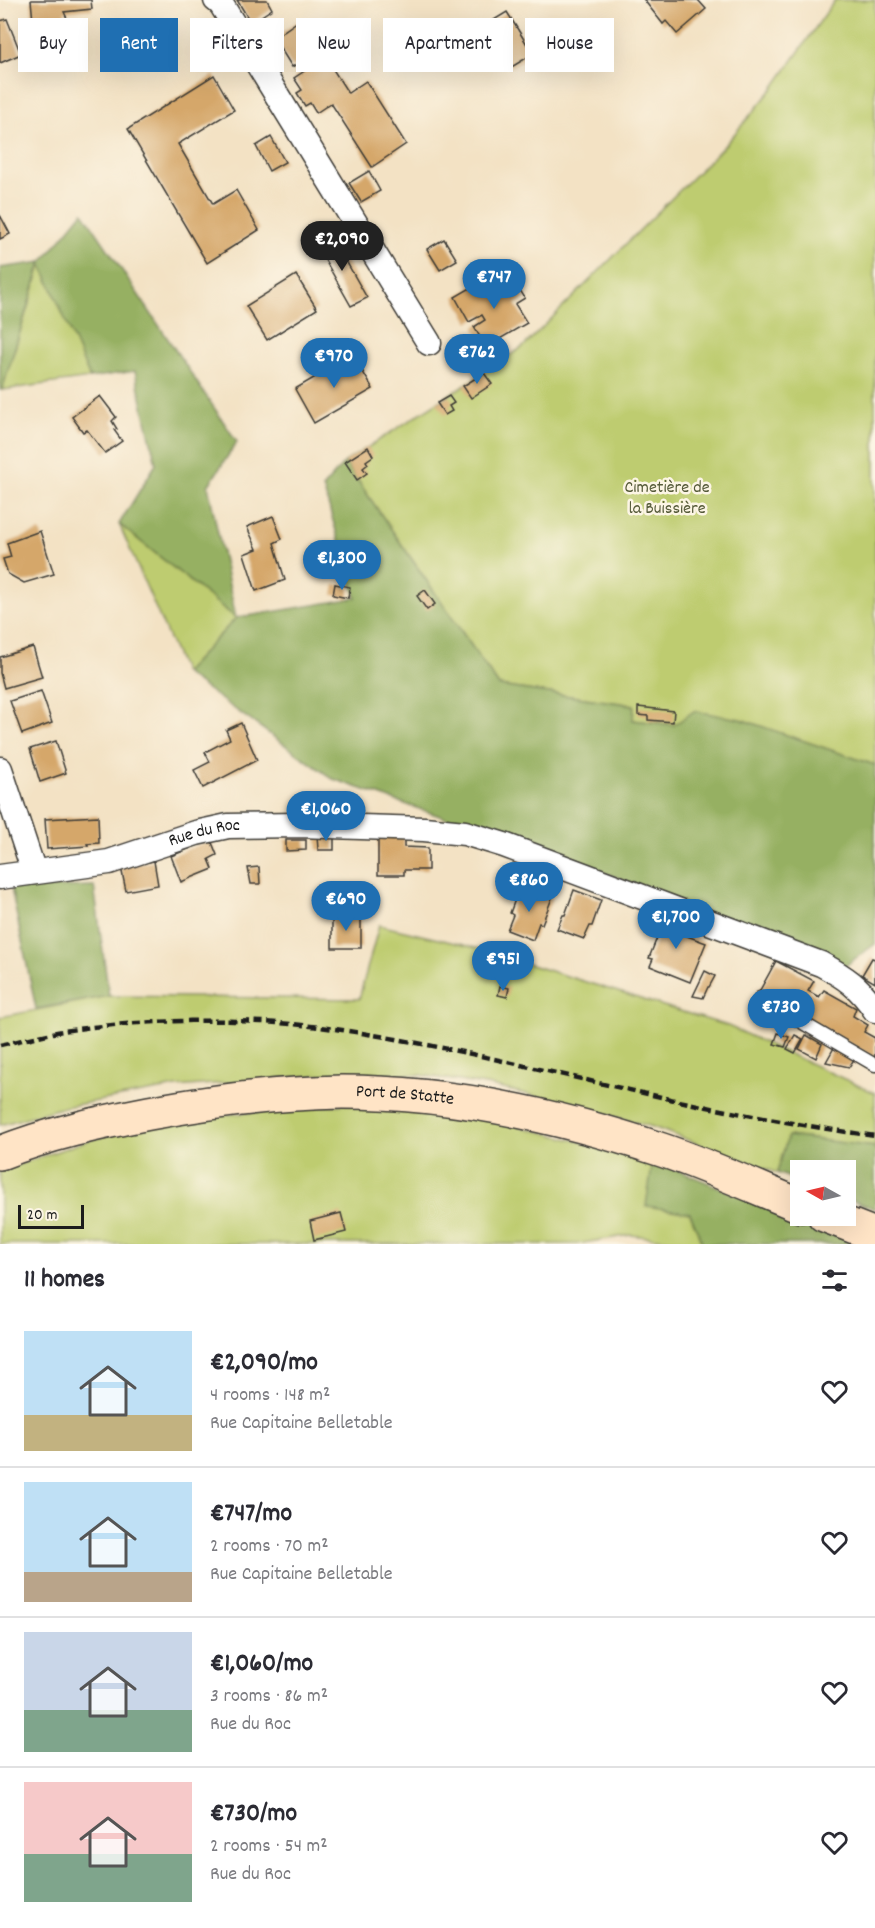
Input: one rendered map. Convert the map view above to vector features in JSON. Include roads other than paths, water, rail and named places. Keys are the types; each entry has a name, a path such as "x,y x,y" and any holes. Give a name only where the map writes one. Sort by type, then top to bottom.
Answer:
{"street":[{"path":"216,0 221,3 429,343"},
{"path":"0,769 34,872"},
{"name":"Rue du Roc","path":"0,877 109,862 195,833 228,826 384,827 465,833 504,845 821,964 843,976 863,992 875,1010"},
{"name":"Port de Statte","path":"0,1153 82,1126 203,1103 274,1095 343,1092 420,1096 496,1107 580,1126 663,1150 790,1202"},
{"path":"851,1226 875,1236"}],"lane":[{"path":"759,998 875,1065"}],"railway":[{"path":"0,1045 57,1032 154,1022 256,1022 320,1027 448,1049 741,1114 875,1136"}],"park label":[{"name":"Cimetière de la Buissière","path":"667,498"}]}
